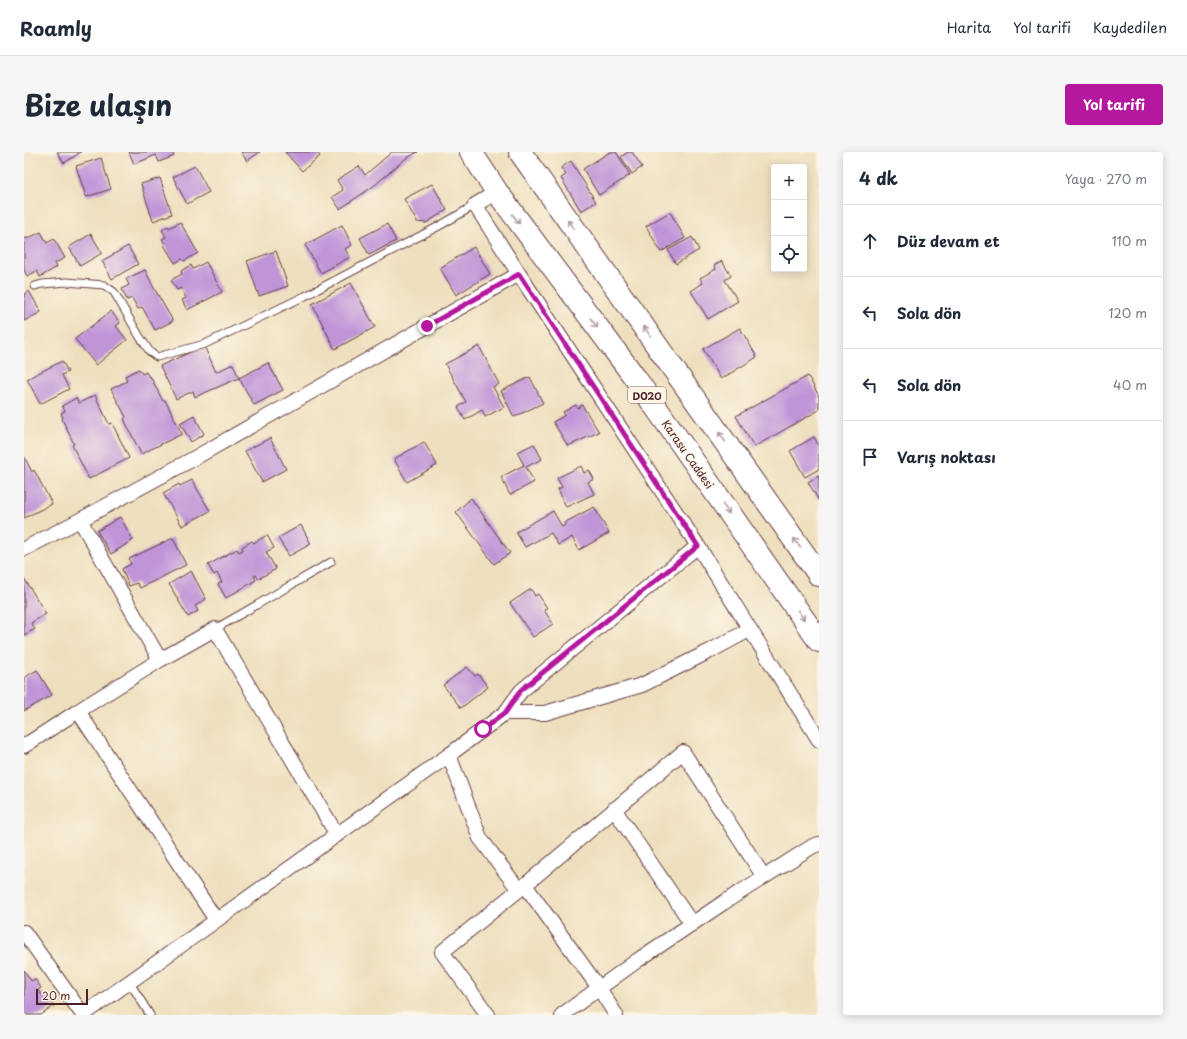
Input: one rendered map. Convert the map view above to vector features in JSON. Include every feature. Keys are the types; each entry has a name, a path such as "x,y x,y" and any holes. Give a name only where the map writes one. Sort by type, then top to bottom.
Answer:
{"highway":[{"name":"Karasu Caddesi","path":"471,152 497,192 636,379 819,641"},
{"path":"520,152 819,575"}],"street":[{"path":"497,192 475,205 698,546 792,694 819,740"},
{"path":"24,549 191,460 519,274"},
{"path":"80,520 160,660"},
{"path":"24,932 83,1015 449,755 505,713 520,691 698,546"},
{"path":"24,746 160,660 215,629 337,835"},
{"path":"505,713 546,713 642,686 750,630"},
{"path":"78,711 216,920"},
{"path":"488,1015 442,952 522,888 683,752 764,877"},
{"path":"449,755 480,838 522,888 599,988 616,1015"},
{"path":"614,809 692,924"},
{"path":"562,1015 723,902 819,844"}],"lane":[{"path":"35,286 67,282 104,285 114,292 140,337 150,352 157,357 204,344 305,296 441,225 475,205"},
{"path":"215,629 331,562"},
{"path":"130,983 150,1015"}],"building":[{"path":"57,152 81,152 64,163"},
{"path":"129,152 172,152 174,156 159,162 156,155 134,164"},
{"path":"241,152 260,152 247,161"},
{"path":"285,152 316,152 320,156 302,171"},
{"path":"392,152 418,152 405,159 375,185 340,209 332,197 343,190 337,180 359,166 365,175"},
{"path":"610,152 616,152 630,175 599,195 583,169"},
{"path":"628,152 632,152 642,167 632,174 621,157"},
{"path":"101,158 111,189 86,197 76,166"},
{"path":"571,161 596,202 581,211 561,178 566,175 561,168"},
{"path":"195,166 209,192 187,204 173,177"},
{"path":"160,178 172,214 153,221 141,184"},
{"path":"432,184 447,210 426,223 417,222 404,199"},
{"path":"670,212 685,238 661,252 646,226"},
{"path":"180,222 198,253 184,261 182,259 175,263 164,245 165,244 162,239 166,237 162,230 168,226 169,228"},
{"path":"387,224 396,241 369,255 360,238"},
{"path":"342,225 352,245 345,249 350,257 321,273 305,245"},
{"path":"41,232 47,243 54,239 65,258 55,263 57,267 40,277 37,271 27,276 24,270 24,239"},
{"path":"91,234 102,253 80,266 69,247"},
{"path":"692,237 699,250 676,264 668,250"},
{"path":"128,246 138,264 112,279 102,261"},
{"path":"474,247 490,274 456,295 440,268"},
{"path":"276,251 288,286 259,296 247,261"},
{"path":"722,261 731,276 725,280 738,301 708,319 691,291 703,283 700,278 716,269 714,265"},
{"path":"206,262 222,292 187,310 182,300 186,298 181,288 177,290 171,280 182,274 181,271 191,265 193,269"},
{"path":"145,270 173,321 155,330 142,307 138,309 132,298 127,300 122,289 129,285 126,279"},
{"path":"351,283 375,327 335,349 312,304"},
{"path":"29,291 41,312 24,321 24,294"},
{"path":"111,311 120,323 116,326 127,340 96,365 75,339"},
{"path":"740,328 757,357 721,379 703,349"},
{"path":"204,346 216,372 233,364 239,378 195,397 193,391 176,399 160,366"},
{"path":"479,346 499,384 493,387 504,407 485,417 482,410 465,420 458,407 466,402 445,364"},
{"path":"62,361 68,372 62,375 69,389 40,404 27,379"},
{"path":"268,363 283,390 254,405 239,378"},
{"path":"139,369 142,374 146,372 149,377 150,376 163,401 165,400 182,434 141,454 124,419 126,417 111,389 127,381 125,376"},
{"path":"808,376 819,396 819,410 754,447 736,416"},
{"path":"530,377 543,403 514,417 501,391"},
{"path":"95,395 109,424 112,423 129,458 89,479 72,445 74,444 62,419 61,413 65,411 62,406 76,398 79,403"},
{"path":"576,405 578,408 582,405 599,432 568,446 553,422 565,415 563,412"},
{"path":"194,415 204,434 191,442 180,423"},
{"path":"814,437 819,446 819,469 805,477 790,451"},
{"path":"270,438 286,469 262,482 245,451"},
{"path":"424,442 437,465 407,482 394,459"},
{"path":"534,444 542,459 526,467 534,482 510,495 501,477 524,465 517,452"},
{"path":"24,456 32,472 34,470 52,504 24,518"},
{"path":"581,466 584,473 589,470 594,479 588,482 594,494 566,507 558,489 562,487 557,478"},
{"path":"819,476 819,501 808,482"},
{"path":"192,480 210,511 182,526 163,493 179,484 180,486"},
{"path":"471,498 510,553 494,564 456,512"},
{"path":"594,507 609,533 579,550 572,537 558,545 551,533 525,547 516,532 553,511 562,527 565,525 564,523"},
{"path":"120,517 133,540 111,554 97,531"},
{"path":"301,525 311,544 289,556 278,538"},
{"path":"267,535 274,548 266,552 276,569 258,579 256,575 254,576 256,580 226,598 218,584 222,582 217,573 214,575 208,565 237,549 239,552 243,550 242,547 252,541 254,543"},
{"path":"173,538 186,565 140,588 137,583 129,586 122,569 131,564 129,559"},
{"path":"191,571 206,599 195,606 198,611 188,617 169,584"},
{"path":"24,578 46,614 31,623 35,629 24,635"},
{"path":"531,589 535,596 538,594 547,608 544,610 553,624 533,637 510,603"},
{"path":"467,667 475,676 478,674 488,687 461,708 443,685"},
{"path":"37,670 52,695 24,711 24,678"},
{"path":"24,970 31,981 35,979 41,988 38,990 42,995 45,993 54,1006 41,1015 24,1015"}],"route":[{"path":"427,326 519,274 698,546 520,691 505,713 483,729"}]}
